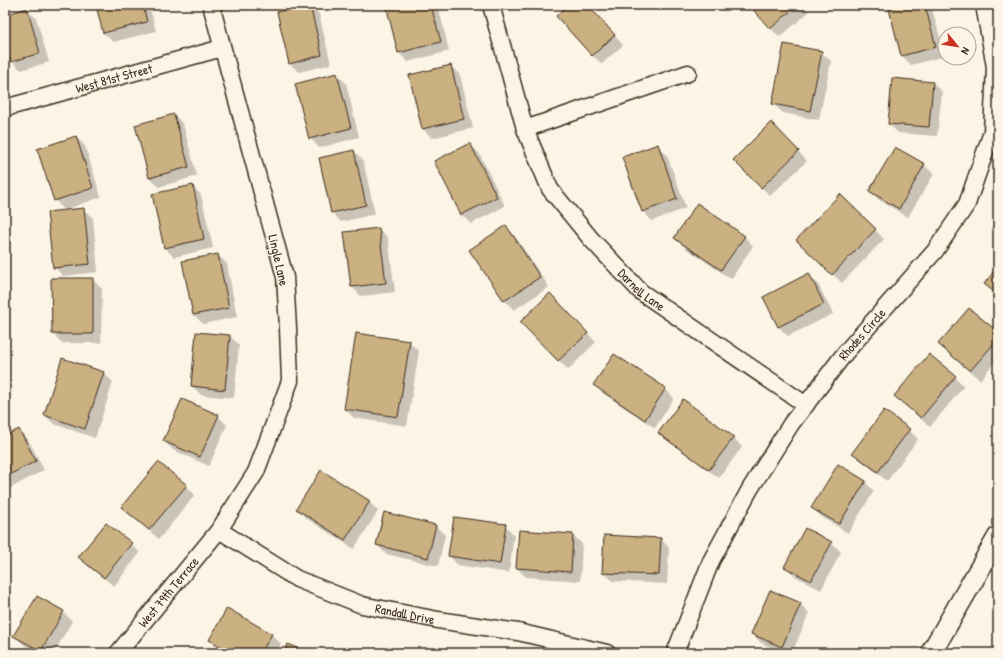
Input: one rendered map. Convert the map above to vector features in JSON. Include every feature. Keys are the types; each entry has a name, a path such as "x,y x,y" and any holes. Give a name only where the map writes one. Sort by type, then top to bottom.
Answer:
{"street":[{"name":"Lingle Lane","path":"211,5 285,277 290,382 256,472 219,530"},
{"name":"Darnell Lane","path":"491,5 525,129 550,189 591,239 641,292 806,405"},
{"name":"Rhodes Circle","path":"675,653 711,561 750,489 791,424 845,353 935,251 967,204 992,132 995,67 984,5"},
{"name":"West 81st Street","path":"5,108 222,48"},
{"path":"525,129 688,73"},
{"name":"West 79th Terrace","path":"118,653 219,530"},
{"name":"Randall Drive","path":"219,530 297,579 362,605 438,620 518,632 607,653"},
{"path":"931,653 998,537"}],"building":[{"path":"96,5 143,5 147,22 103,33"},
{"path":"310,5 322,55 289,64 277,12"},
{"path":"386,5 431,5 441,42 398,53"},
{"path":"568,5 588,5 615,35 592,56 556,16"},
{"path":"749,5 798,5 770,29"},
{"path":"888,5 925,5 936,47 901,56"},
{"path":"27,8 40,53 11,62 5,43 5,15"},
{"path":"784,44 822,51 810,111 772,104"},
{"path":"451,65 464,119 422,129 409,75"},
{"path":"337,73 351,128 309,139 295,84"},
{"path":"892,78 933,82 929,127 888,124"},
{"path":"174,114 189,167 149,178 135,125"},
{"path":"771,122 799,151 761,188 733,160"},
{"path":"76,136 93,188 54,201 37,149"},
{"path":"470,143 497,197 461,215 434,161"},
{"path":"658,144 677,199 642,212 622,157"},
{"path":"895,147 925,164 899,209 869,191"},
{"path":"354,150 366,205 331,213 319,158"},
{"path":"193,185 204,239 164,248 152,194"},
{"path":"840,194 876,229 832,275 796,240"},
{"path":"697,203 745,236 721,270 674,238"},
{"path":"84,208 90,264 53,268 47,212"},
{"path":"506,225 540,277 504,301 469,250"},
{"path":"379,228 386,283 351,287 344,232"},
{"path":"218,254 229,308 193,315 182,261"},
{"path":"998,266 998,295 984,284"},
{"path":"809,273 824,304 778,327 763,297"},
{"path":"51,278 93,278 93,334 52,334"},
{"path":"550,293 588,333 558,361 520,322"},
{"path":"969,308 998,332 998,339 970,371 938,344"},
{"path":"196,332 230,335 225,390 191,386"},
{"path":"356,333 410,341 398,417 344,409"},
{"path":"614,354 666,388 645,420 593,385"},
{"path":"929,354 956,376 921,418 894,396"},
{"path":"62,358 104,372 85,429 44,415"},
{"path":"182,399 219,415 200,457 163,441"},
{"path":"683,399 734,437 709,470 658,433"},
{"path":"884,410 910,429 878,472 852,453"},
{"path":"19,429 36,461 5,477 5,436"},
{"path":"158,462 187,485 149,530 121,507"},
{"path":"838,464 866,481 839,524 811,508"},
{"path":"321,470 370,501 345,540 296,509"},
{"path":"384,512 436,525 428,558 376,545"},
{"path":"454,517 506,524 500,564 448,556"},
{"path":"106,523 132,543 104,578 78,557"},
{"path":"805,528 832,542 811,581 784,567"},
{"path":"519,530 573,534 571,572 516,568"},
{"path":"604,535 661,538 659,575 602,573"},
{"path":"770,590 801,603 782,647 751,634"},
{"path":"37,596 64,611 41,651 13,636"},
{"path":"227,608 272,634 261,653 232,653 209,640"},
{"path":"288,644 310,653 284,653"}]}
